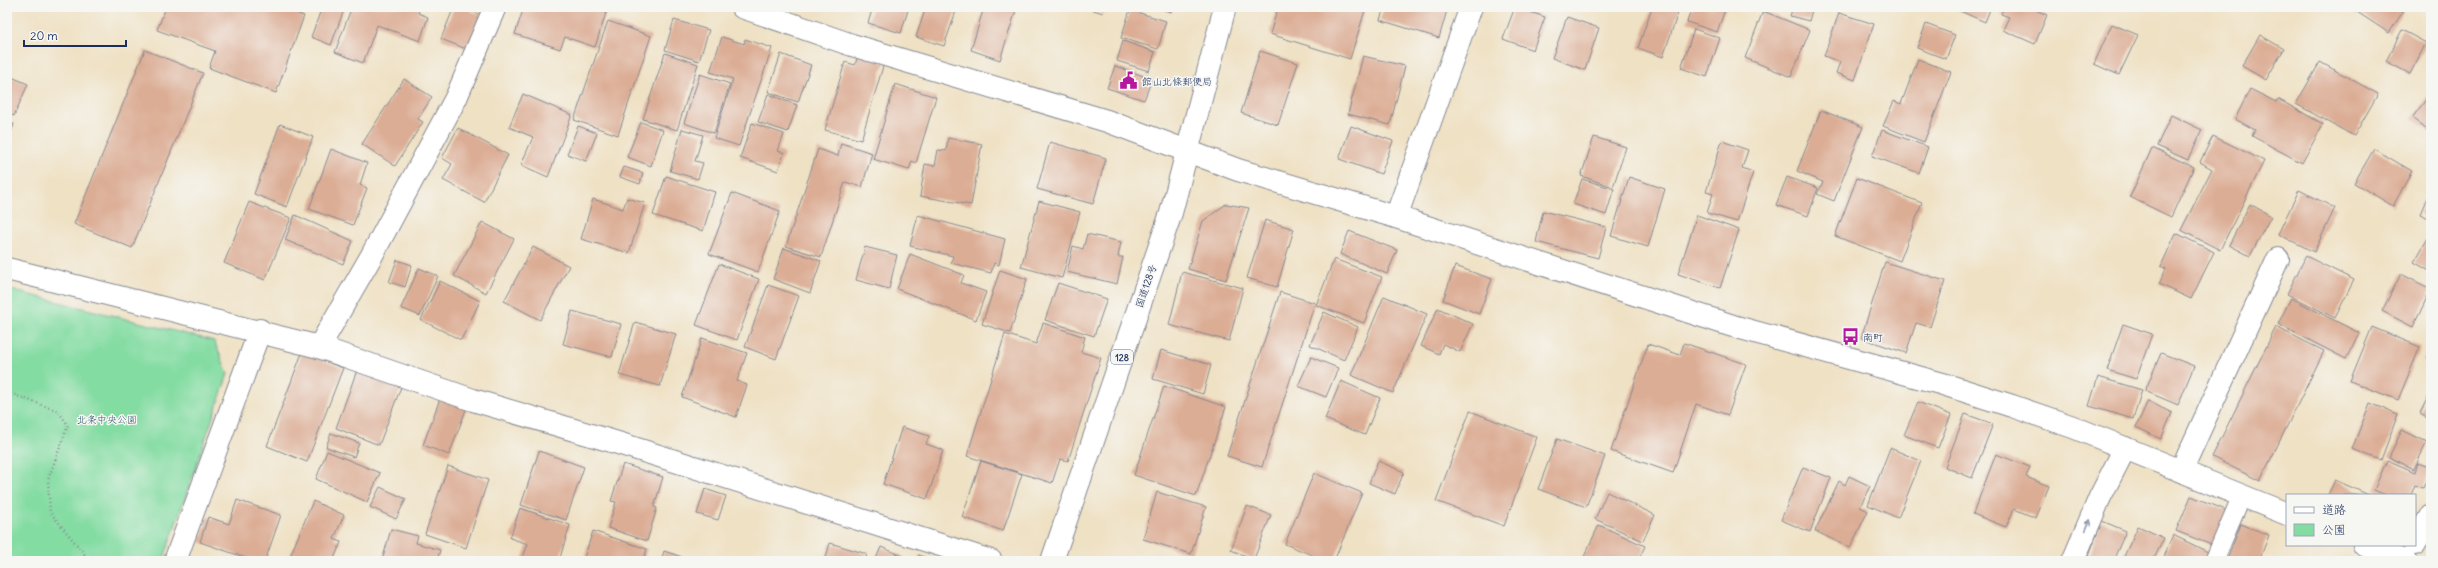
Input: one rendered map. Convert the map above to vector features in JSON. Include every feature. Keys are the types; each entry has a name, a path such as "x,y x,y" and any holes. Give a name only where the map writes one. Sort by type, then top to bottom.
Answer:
{"main road":[{"path":"319,347 372,255 456,98 495,7"},
{"path":"742,7 852,45 1107,121 1238,170 1396,217 1733,326 1957,388 2073,427 2286,514"},
{"name":"国道128号","path":"1052,561 1171,213 1186,151 1225,7"},
{"path":"1396,217 1471,7"},
{"path":"2181,471 2278,259"},
{"path":"7,269 260,330 319,347 473,400 618,443 992,561"},
{"path":"175,561 260,330"},
{"path":"2073,561 2100,497 2125,448"},
{"path":"2416,542 2431,515"},
{"path":"2367,546 2405,561 2414,546"}],"lane":[{"path":"2214,561 2242,495"}],"path":[{"path":"7,392 58,411 68,425 48,480 50,512 90,561"}],"green space":[{"name":"北条中央公園","path":"7,289 214,341 228,374 163,561 7,561"}],"building":[{"path":"166,7 280,7 304,16 276,93 209,68 215,51 157,30"},
{"path":"322,7 345,7 331,45 311,37"},
{"path":"356,7 420,7 418,13 428,17 420,41 377,25 363,63 335,52 351,9 355,10"},
{"path":"454,7 461,7 484,16 469,50 441,39"},
{"path":"524,7 608,7 595,47 565,37 560,49 515,34"},
{"path":"873,7 909,7 901,33 868,23"},
{"path":"926,7 945,7 956,11 944,46 916,37"},
{"path":"984,7 1017,7 1000,60 971,50"},
{"path":"1084,7 1105,7 1103,13"},
{"path":"1155,7 1172,7 1171,12"},
{"path":"1278,7 1366,7 1350,59 1270,34"},
{"path":"1384,7 1448,7 1439,38 1380,20"},
{"path":"1515,7 1545,17 1533,50 1503,39"},
{"path":"1652,7 1680,7 1663,57 1638,48"},
{"path":"1692,7 1726,7 1717,32 1687,22"},
{"path":"1793,7 1813,7 1809,21 1790,16"},
{"path":"1951,7 1991,7 1985,22"},
{"path":"2004,7 2029,7 2047,15 2035,44 2003,30 2009,17 2001,14"},
{"path":"2356,7 2406,7 2389,33 2354,10"},
{"path":"1130,10 1166,21 1158,49 1121,38"},
{"path":"1763,11 1810,30 1791,77 1745,58"},
{"path":"1839,13 1874,24 1855,80 1836,73 1840,62 1824,56"},
{"path":"1567,17 1599,28 1585,70 1552,58"},
{"path":"674,20 709,30 699,61 665,50"},
{"path":"608,21 651,36 618,135 574,120"},
{"path":"1926,24 1955,35 1946,59 1917,48"},
{"path":"2112,24 2138,35 2119,75 2094,64"},
{"path":"1694,29 1720,38 1707,77 1681,68"},
{"path":"2402,30 2426,43 2410,74 2386,61"},
{"path":"2260,35 2284,49 2266,80 2242,66"},
{"path":"722,37 744,44 745,39 772,48 739,146 714,138 733,79 710,72"},
{"path":"1123,41 1155,52 1149,71 1117,61"},
{"path":"145,50 203,73 132,248 74,224"},
{"path":"1260,51 1298,63 1278,125 1241,113"},
{"path":"665,53 698,64 677,130 643,119"},
{"path":"781,54 811,65 798,102 768,92"},
{"path":"858,55 884,63 861,140 825,130 845,62 855,65"},
{"path":"1363,56 1405,66 1390,125 1348,114"},
{"path":"1918,59 1951,72 1924,142 1883,126 1894,101 1901,104"},
{"path":"2320,62 2378,94 2354,136 2296,104"},
{"path":"1115,66 1152,79 1144,100 1107,88"},
{"path":"700,74 730,84 714,133 684,123"},
{"path":"7,75 28,84 14,116 7,113"},
{"path":"404,79 432,97 418,119 423,122 395,166 362,144"},
{"path":"895,84 936,97 916,163 912,161 909,170 873,159"},
{"path":"2250,89 2276,102 2278,99 2323,124 2302,163 2252,136 2255,130 2235,119"},
{"path":"2431,93 2431,133 2412,118"},
{"path":"523,94 572,115 548,177 521,165 533,137 509,127"},
{"path":"768,94 797,105 788,132 758,122"},
{"path":"1821,110 1863,127 1834,201 1817,194 1823,182 1797,171"},
{"path":"2171,115 2202,130 2188,160 2157,146"},
{"path":"7,122 14,124 7,143"},
{"path":"641,122 663,130 651,166 627,157"},
{"path":"752,123 784,134 778,151 784,153 778,171 740,158"},
{"path":"280,124 313,137 287,207 254,194"},
{"path":"578,126 597,133 586,161 567,154"},
{"path":"1351,126 1393,141 1381,174 1339,159"},
{"path":"458,128 508,155 484,202 443,180 452,164 442,158"},
{"path":"682,129 703,135 695,161 703,163 698,179 670,171"},
{"path":"1882,130 1928,147 1919,173 1872,156"},
{"path":"2213,136 2264,161 2220,250 2181,230 2212,169 2200,162"},
{"path":"1594,137 1626,147 1613,187 1581,176"},
{"path":"948,138 982,144 971,205 920,196 925,164 935,166 938,150 946,151"},
{"path":"1722,141 1748,150 1742,168 1753,172 1737,222 1707,213 1713,194 1706,192"},
{"path":"1050,142 1106,158 1093,204 1037,189"},
{"path":"841,143 872,153 862,187 845,182 821,257 786,246 818,149 838,156"},
{"path":"2152,148 2194,167 2171,217 2130,197"},
{"path":"331,149 367,163 360,185 367,188 353,225 309,209"},
{"path":"2374,149 2412,171 2393,206 2354,183"},
{"path":"624,167 643,173 640,184 620,177"},
{"path":"666,176 715,192 703,231 653,215"},
{"path":"1629,177 1665,189 1648,247 1611,236"},
{"path":"1787,177 1818,188 1808,216 1776,205"},
{"path":"1857,178 1922,203 1900,261 1835,236"},
{"path":"1582,179 1614,189 1606,215 1573,204"},
{"path":"2431,188 2431,219 2420,214"},
{"path":"2299,190 2335,208 2314,252 2278,234"},
{"path":"732,193 780,211 758,272 709,254"},
{"path":"627,198 645,203 629,253 581,239 593,199 623,209"},
{"path":"1039,201 1080,212 1062,278 1021,267"},
{"path":"249,202 291,218 265,280 224,263"},
{"path":"1226,204 1249,208 1226,280 1188,269 1203,221"},
{"path":"2250,204 2271,216 2250,256 2229,245"},
{"path":"1543,211 1606,227 1598,258 1536,242"},
{"path":"295,215 353,241 343,264 285,240"},
{"path":"918,215 1005,239 999,265 994,263 991,273 951,263 953,256 910,246"},
{"path":"1697,215 1739,230 1720,288 1678,274"},
{"path":"1265,220 1294,229 1277,287 1247,278"},
{"path":"482,222 514,239 486,293 454,276"},
{"path":"1349,231 1397,250 1387,274 1340,254"},
{"path":"2176,233 2214,252 2191,299 2159,284 2166,269 2161,266"},
{"path":"2431,233 2431,272 2414,262"},
{"path":"1087,234 1121,242 1118,257 1123,257 1117,284 1067,272 1073,246 1083,249"},
{"path":"533,247 569,266 540,320 504,301"},
{"path":"865,247 897,255 889,289 856,280"},
{"path":"784,248 821,261 810,293 773,279"},
{"path":"910,254 964,275 961,283 986,292 976,320 897,289"},
{"path":"2306,256 2354,280 2335,318 2287,294"},
{"path":"1334,259 1382,277 1364,323 1316,305"},
{"path":"397,260 412,265 405,287 389,282"},
{"path":"1885,262 1945,281 1930,327 1916,323 1906,353 1861,338"},
{"path":"719,264 759,279 737,340 696,325"},
{"path":"1455,266 1492,279 1479,314 1443,300"},
{"path":"419,268 438,276 420,316 401,308"},
{"path":"1000,270 1027,279 1010,333 982,324"},
{"path":"1182,272 1243,288 1229,341 1169,325"},
{"path":"2401,274 2431,289 2413,327 2382,311"},
{"path":"440,281 480,301 461,340 421,320"},
{"path":"1058,283 1107,299 1094,336 1045,320"},
{"path":"768,285 799,296 776,359 745,347"},
{"path":"1280,292 1315,303 1262,467 1227,456"},
{"path":"1384,296 1427,314 1393,393 1351,375"},
{"path":"2291,298 2359,333 2346,359 2278,324"},
{"path":"1438,308 1473,324 1460,352 1443,344 1439,354 1421,346"},
{"path":"572,311 621,324 612,357 563,344"},
{"path":"1324,312 1358,327 1344,360 1310,345"},
{"path":"635,322 676,334 660,386 619,375"},
{"path":"1043,323 1085,337 1081,352 1101,358 1068,461 1060,459 1052,483 967,456 1005,334 1036,344"},
{"path":"2123,324 2152,334 2136,379 2107,370"},
{"path":"2276,327 2324,351 2260,481 2212,457"},
{"path":"2372,327 2420,347 2398,400 2350,381"},
{"path":"702,338 747,353 737,381 747,385 736,417 682,397"},
{"path":"1684,343 1746,364 1728,415 1696,404 1673,473 1611,451 1648,344 1680,355"},
{"path":"2431,348 2431,360 2426,358"},
{"path":"1161,350 1211,365 1203,394 1153,379"},
{"path":"302,353 343,368 307,462 267,446"},
{"path":"2161,353 2194,366 2178,405 2145,391"},
{"path":"1311,357 1338,368 1326,397 1298,386"},
{"path":"357,370 401,387 379,445 336,428"},
{"path":"2098,377 2142,390 2133,419 2089,406"},
{"path":"1341,381 1380,398 1365,435 1325,419"},
{"path":"1164,386 1226,407 1196,496 1134,475"},
{"path":"2431,391 2431,419 2420,413"},
{"path":"441,396 467,407 449,455 423,445"},
{"path":"2148,401 2172,413 2161,439 2136,427"},
{"path":"1918,402 1951,415 1938,448 1904,435"},
{"path":"2370,403 2398,414 2381,460 2352,449"},
{"path":"1470,411 1537,437 1504,526 1436,501"},
{"path":"1965,414 1993,424 1972,478 1945,467"},
{"path":"902,427 929,436 926,444 943,450 927,499 883,484"},
{"path":"2402,430 2427,442 2414,469 2389,457"},
{"path":"331,433 359,443 354,457 326,447"},
{"path":"1557,439 1605,456 1586,507 1538,489"},
{"path":"1890,448 1921,461 1898,518 1868,505"},
{"path":"327,451 380,473 367,502 316,479"},
{"path":"539,451 584,467 566,520 521,505"},
{"path":"1996,454 2030,467 2026,477 2049,486 2036,518 2014,509 2006,527 1973,514"},
{"path":"2387,460 2415,472 2418,463 2431,468 2423,488 2415,485 2411,494 2384,494 2374,490"},
{"path":"981,461 1022,474 1003,531 962,517"},
{"path":"1378,461 1404,472 1395,494 1369,483"},
{"path":"623,464 663,477 654,507 657,508 647,541 608,528 616,502 611,501"},
{"path":"448,466 488,480 466,548 425,534"},
{"path":"1803,467 1831,478 1810,532 1781,520"},
{"path":"1314,473 1362,493 1334,561 1327,561 1285,544"},
{"path":"1849,476 1870,486 1860,507 1868,511 1850,548 1815,531 1839,481 1845,485"},
{"path":"2335,480 2367,494 2328,494"},
{"path":"380,487 406,499 396,519 370,507"},
{"path":"705,489 726,496 718,520 697,514"},
{"path":"1157,492 1206,507 1191,554 1143,539"},
{"path":"1607,492 1655,515 1643,541 1595,519"},
{"path":"2191,496 2228,511 2214,546 2176,531"},
{"path":"237,500 281,515 265,561 255,561 200,542 208,517 229,524"},
{"path":"313,501 344,515 334,539 341,542 333,561 288,561"},
{"path":"1247,506 1271,515 1254,559 1231,550"},
{"path":"520,508 570,525 559,561 522,560 528,544 510,538"},
{"path":"2102,521 2126,531 2113,561 2089,561 2087,560"},
{"path":"2241,524 2269,535 2259,561 2227,560"},
{"path":"1599,525 1645,546 1638,561 1582,561"},
{"path":"2138,526 2164,538 2153,561 2122,561"},
{"path":"391,529 418,536 416,543 440,550 437,561 382,561"},
{"path":"593,531 647,549 643,561 583,561"},
{"path":"2173,535 2210,553 2207,561 2161,561"},
{"path":"830,543 867,554 865,561 825,561"},
{"path":"881,547 903,556 901,561 875,561"},
{"path":"664,551 682,557 681,561 661,561"},
{"path":"919,555 934,561 917,561"}],"place":[{"name":"館山北條郵便局","path":"1129,81"},
{"name":"南町","path":"1850,337"}]}
